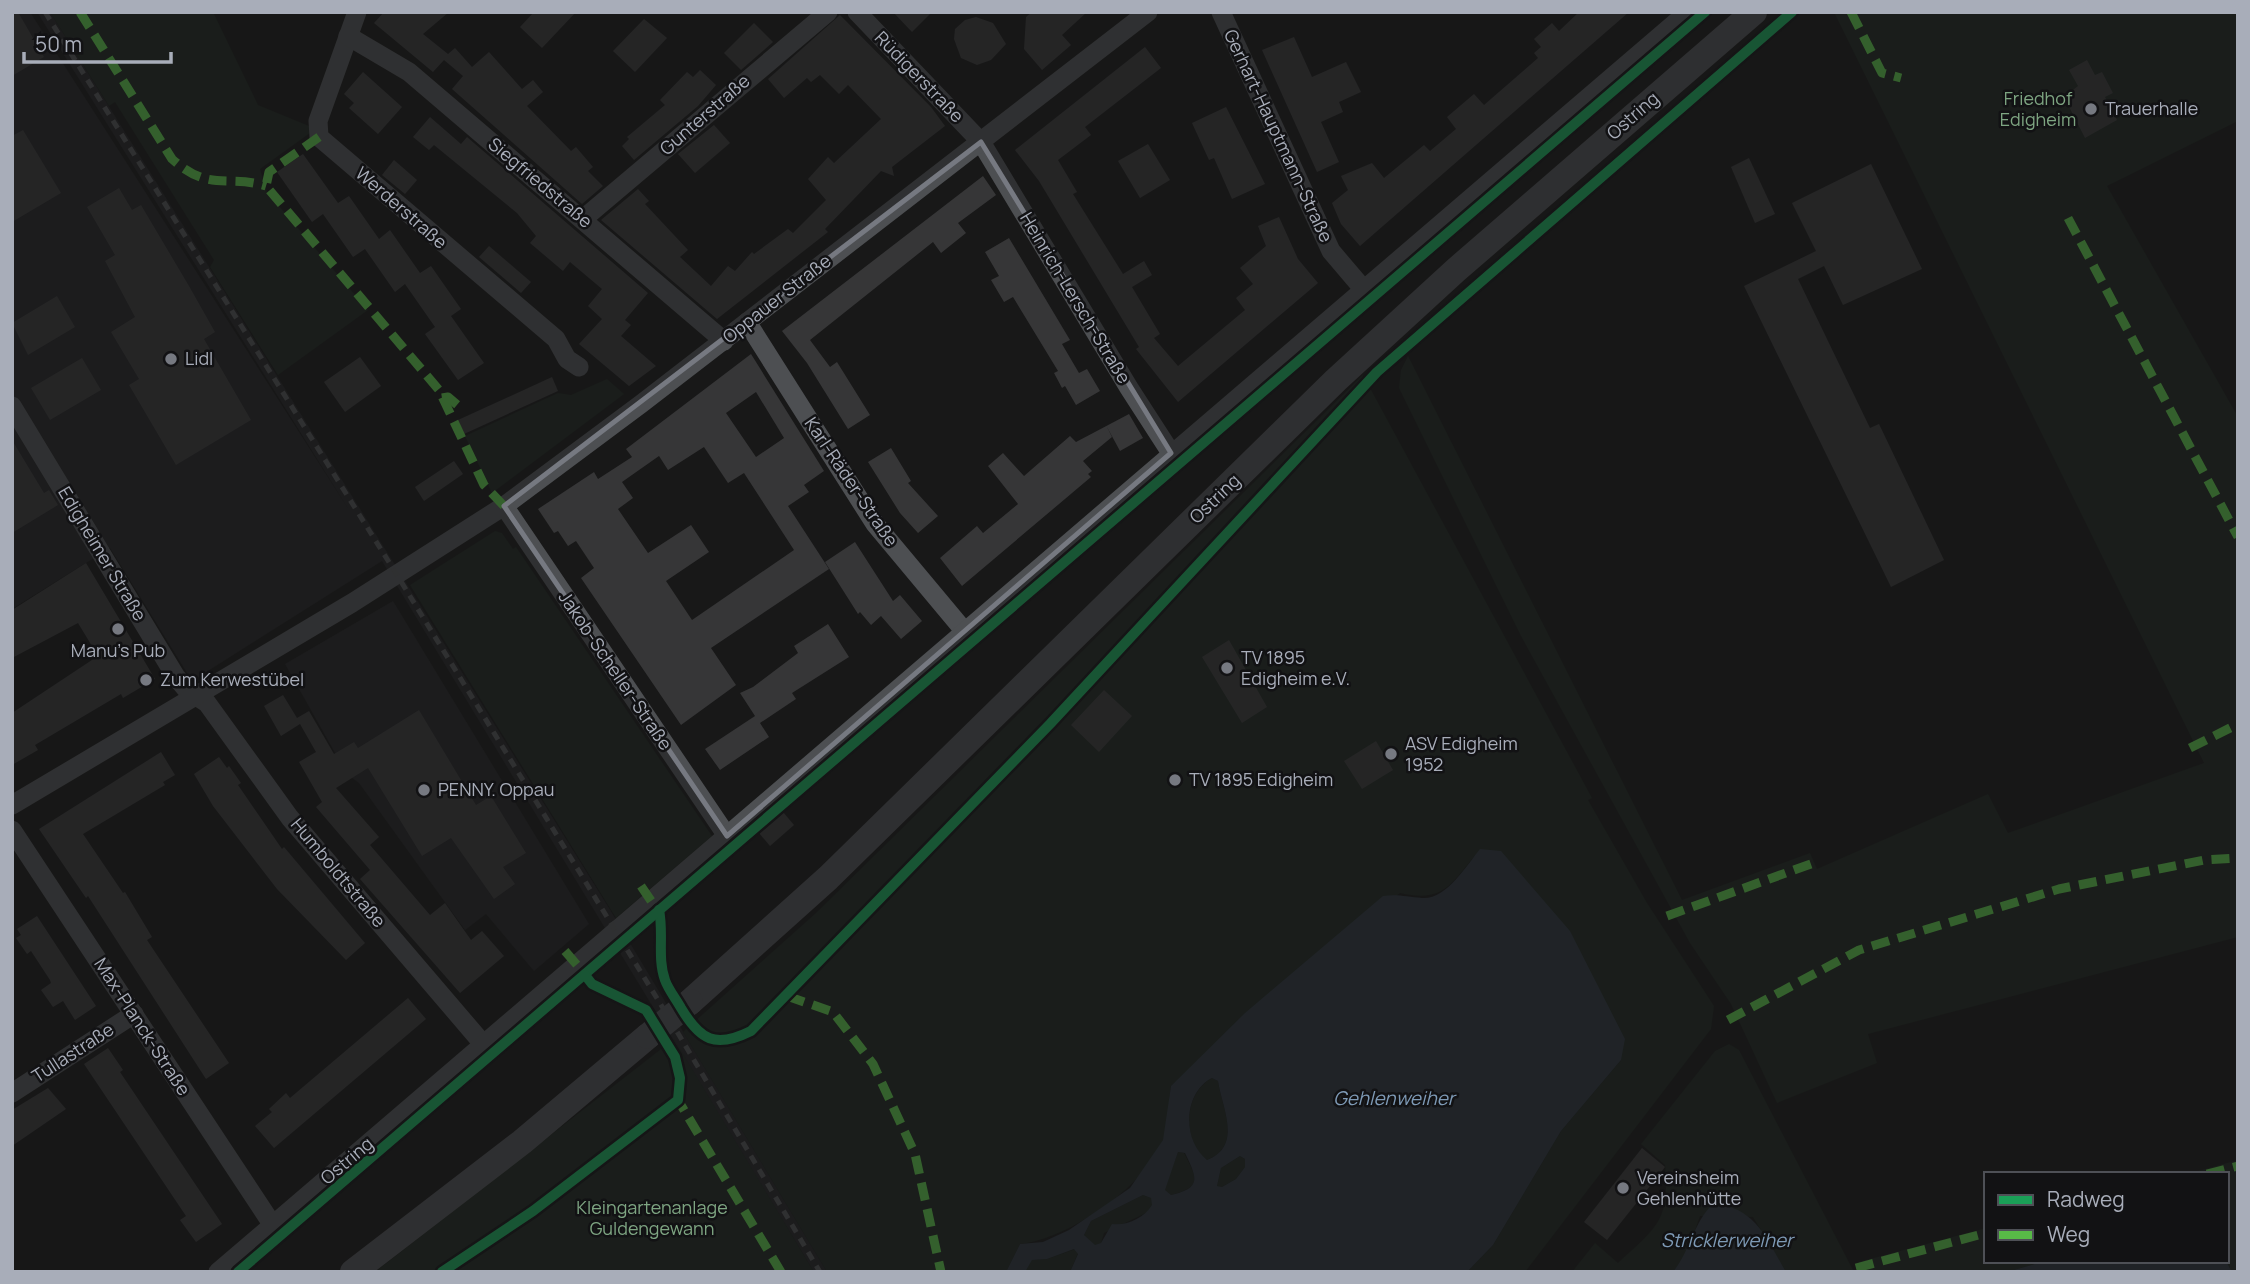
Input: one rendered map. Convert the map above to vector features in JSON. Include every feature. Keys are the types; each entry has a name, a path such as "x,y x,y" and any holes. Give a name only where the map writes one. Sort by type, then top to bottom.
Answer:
{"street":[{"name":"Werderstraße","path":"357,12 318,121 319,137 556,339 567,359 579,367"},
{"name":"Gunterstraße","path":"583,219 828,12"},
{"name":"Rüdigerstraße","path":"857,12 981,142"},
{"name":"Oppauer Straße","path":"197,696 397,575 504,506 724,341 1148,12"},
{"name":"Gerhart-Hauptmann-Straße","path":"1221,12 1331,251 1365,291"},
{"name":"Ostring","path":"218,1272 1688,12"},
{"name":"Ostring","path":"353,1272 522,1142 690,1002 828,877 1346,371 1466,261 1754,12"},
{"name":"Siegfriedstraße","path":"348,36 409,72 724,341"},
{"name":"Heinrich-Lersch-Straße","path":"981,142 1122,377 1171,453"},
{"name":"Karl-Räder-Straße","path":"747,322 875,524 966,632"},
{"name":"Edigheimer Straße","path":"12,406 176,677 197,696"},
{"name":"Jakob-Scheller-Straße","path":"504,506 727,836"},
{"path":"12,805 197,696"},
{"name":"Humboldtstraße","path":"197,696 214,712 290,818 484,1045"},
{"name":"Max-Planck-Straße","path":"12,830 272,1224"},
{"name":"Tullastraße","path":"12,1093 134,1014"}],"highlighted area":[{"path":"981,142 1171,453 727,836 504,506"}],"shaded area":[{"path":"12,12 30,12 349,510 37,12 50,12 609,908 827,1272 814,1272 382,561 192,681 110,548 12,609"},
{"path":"393,601 589,924 534,971 486,914 465,930 359,783 347,774 285,664"}],"green space":[{"path":"50,12 213,12 258,105 309,126 310,133 260,169 267,192 368,310 278,375 210,267 214,260 115,102 109,106"},
{"name":"Friedhof Edigheim","path":"1834,12 2238,12 2238,121 2107,186 2238,417 2238,937 1868,1034 1877,1063 1777,1103 1731,1004 1690,943 1521,636 1399,388 1401,370 1408,356 1682,900 1810,853 1817,869 1988,794 2008,833 2204,763"},
{"path":"1363,375 1592,798 1588,800 1647,903 1714,1006 1711,1029 1525,1272 1467,1272 1493,1245 1561,1131 1621,1060 1480,850 1455,880 1438,892 1415,896 1400,893 1171,1086 1163,1140 1154,1158 1140,1175 1103,1208 1082,1221 1039,1240 1020,1244 1006,1272 827,1272 683,1032 816,913"},
{"path":"607,379 624,394 492,493 465,436 558,393 571,395"},
{"path":"495,531 502,533 513,549 516,547 712,836 616,918 410,585"},
{"name":"Kleingartenanlage Guldengewann","path":"674,1039 814,1272 375,1272"},
{"path":"1729,1044 1739,1050 1854,1272 1786,1272 1753,1217 1700,1216 1686,1256 1673,1272 1572,1272 1595,1243 1618,1263 1643,1240 1658,1221 1665,1199 1665,1165 1641,1144 1715,1051"},
{"path":"1212,1078 1218,1081 1228,1125 1224,1146 1218,1154 1207,1160 1193,1141 1189,1118 1195,1095 1202,1085"},
{"path":"1178,1152 1184,1153 1194,1180 1188,1189 1171,1195 1164,1190"},
{"path":"1240,1156 1245,1159 1245,1167 1236,1179 1222,1187 1217,1186 1221,1168"},
{"path":"2238,1160 2238,1272 2232,1272 2227,1263 2229,1172 2194,1172"},
{"path":"1143,1195 1151,1198 1153,1205 1148,1212 1104,1233 1101,1243 1095,1246 1084,1235 1091,1221"},
{"path":"1984,1229 1984,1263 2038,1263 2007,1272 1863,1272 1859,1262"},
{"path":"1075,1249 1078,1253 1070,1272 1025,1272 1026,1265 1032,1260 1047,1259"}],"water":[{"name":"Gehlenweiher","path":"1480,849 1501,851 1570,931 1625,1039 1621,1060 1561,1131 1493,1245 1467,1272 1070,1272 1078,1254 1074,1249 1047,1259 1032,1260 1025,1272 1006,1272 1020,1244 1043,1242 1069,1230 1130,1188 1163,1140 1171,1086 1245,1013 1383,896 1422,898 1439,894 1455,881","holes":["1212,1078 1218,1081 1228,1125 1224,1146 1218,1154 1207,1160 1193,1141 1189,1117 1195,1094","1178,1152 1185,1153 1194,1175 1192,1185 1171,1195 1165,1190","1240,1156 1245,1159 1245,1167 1236,1179 1222,1187 1217,1186 1221,1168","1143,1195 1151,1198 1152,1205 1144,1214 1129,1222 1112,1224 1101,1243 1095,1245 1084,1235 1091,1221"]},
{"name":"Stricklerweiher","path":"1714,1203 1741,1212 1759,1227 1786,1272 1673,1272 1701,1219"},
{"path":"2038,1263 2227,1263 2232,1272 2007,1272"}],"building":[{"path":"12,12 18,12 44,57 12,76"},
{"path":"384,12 449,12 423,34 448,54 455,48 472,67 489,52 522,89 533,80 543,92 527,106 571,151 576,147 593,167 588,171 603,186 582,204 452,89 463,76 444,60 433,72 374,23"},
{"path":"534,12 576,12 542,48 520,27"},
{"path":"893,12 932,12 912,32"},
{"path":"1032,12 1087,12 1062,35 1071,45 1042,70 1024,49 1026,17"},
{"path":"1579,12 1629,12 1360,246 1341,224 1332,203 1348,190 1341,176 1372,163 1384,178 1424,145 1430,151 1456,129 1447,117 1474,94 1484,105 1538,58 1534,53 1541,47 1534,39 1552,23 1559,31"},
{"path":"840,15 931,107 945,126 892,167 894,176 881,171 825,229 828,232 717,319 601,220 638,189 649,201 645,204 688,250 680,257 711,286 728,266 735,271 752,252 754,254 788,229 793,233 826,200 808,179 828,157 834,163 881,119 848,85 839,94 820,75 811,82 807,78 784,98 768,79"},
{"path":"976,17 993,23 1006,44 991,60 977,65 961,58 954,39 955,29 965,20"},
{"path":"644,19 667,38 635,72 613,51"},
{"path":"754,23 773,42 741,70 724,53"},
{"path":"1294,37 1312,77 1346,62 1361,92 1339,102 1343,112 1321,122 1339,162 1317,172 1262,50"},
{"path":"1145,47 1161,68 1085,127 1091,135 1058,160 1077,192 1073,194 1123,274 1144,261 1152,275 1132,287 1160,334 1154,338 1178,366 1245,310 1236,298 1253,284 1240,268 1266,246 1258,226 1279,217 1298,259 1318,283 1178,402 1136,349 1139,347 1039,181 1015,150"},
{"name":"Trauerhalle","path":"2087,60 2095,75 2102,72 2113,93 2105,97 2117,120 2085,138 2064,97 2078,86 2069,70"},
{"path":"700,70 716,85 698,106 634,160 622,146 629,139 627,137 665,105 660,100 687,72 693,77"},
{"path":"363,72 402,107 378,134 349,108 354,103 344,94"},
{"path":"1226,107 1265,184 1232,199 1214,158 1209,160 1192,123"},
{"path":"430,117 461,144 467,137 648,293 625,320 631,325 621,336 656,366 629,386 579,344 602,319 588,306 602,289 570,262 563,271 530,243 536,236 517,213 434,145 429,150 413,137"},
{"path":"714,125 730,143 695,173 678,154"},
{"path":"23,130 61,193 12,222 12,136"},
{"path":"1148,144 1170,180 1140,198 1118,161"},
{"path":"303,154 338,203 349,196 379,239 390,230 420,273 431,266 461,309 451,316 484,363 458,380 425,334 435,327 405,284 395,292 365,249 353,257 323,214 312,222 277,172"},
{"path":"1749,158 1775,214 1755,223 1731,167"},
{"path":"394,160 417,180 405,194 382,175"},
{"path":"1871,164 1922,269 1843,305 1824,266 1798,279 1870,428 1879,424 1944,560 1891,587 1744,286 1816,251 1792,203"},
{"path":"983,176 996,195 958,223 966,233 941,253 933,242 810,340 830,367 837,362 870,415 848,429 807,363 782,331"},
{"name":"Lidl","path":"119,188 132,210 141,205 189,286 215,332 204,339 251,420 176,465 129,385 139,379 111,332 135,317 105,261 115,255 87,207"},
{"path":"1009,238 1070,340 1062,344 1079,373 1087,369 1100,391 1076,405 1065,386 1062,388 1054,373 1058,371 1013,297 1004,302 991,280 999,276 985,252"},
{"path":"489,246 531,282 521,293 479,257"},
{"path":"57,296 75,327 28,355 12,323"},
{"path":"751,354 824,471 804,485 809,492 788,506 829,569 711,648 736,685 681,725 581,578 594,568 576,541 568,546 558,531 554,533 538,509 594,472 598,479 632,457 626,449","holes":["756,392 784,438 756,457 726,413","704,447 728,483 744,473 794,550 692,620 666,581 709,552 691,525 648,553 618,509 633,498 622,482 659,456 668,470"]},
{"path":"360,357 381,386 345,412 324,382"},
{"path":"82,358 101,390 50,420 31,388"},
{"path":"552,377 558,391 464,434 458,420"},
{"path":"1129,414 1143,438 1120,451 1107,427 1112,437 1083,461 1092,471 1088,474 1091,477 962,586 940,558 977,526 983,533 1018,504 988,466 1003,453 1024,476 1070,436 1076,442"},
{"path":"12,440 44,493 49,490 58,505 12,533"},
{"path":"891,448 911,481 908,483 938,516 918,533 900,513 868,462"},
{"path":"454,461 463,474 424,501 415,487"},
{"path":"855,542 893,601 900,595 922,621 901,639 881,616 871,625 860,612 858,614 825,562"},
{"path":"86,563 155,679 123,698 121,694 35,745 38,750 12,765 12,713 98,656 78,623 12,658 12,610"},
{"path":"828,624 849,657 792,693 796,699 760,723 769,737 720,770 705,749 755,716 740,693 753,687 798,653 794,646"},
{"path":"1229,640 1267,707 1242,723 1202,657"},
{"path":"1104,690 1132,716 1099,752 1071,725"},
{"path":"283,695 297,718 309,711 334,754 354,742 358,748 419,710 476,805 491,796 526,853 503,867 515,884 494,899 451,838 422,856 368,768 336,788 379,837 370,845 430,915 445,903 471,940 482,931 504,956 460,993 360,879 370,870 316,807 322,802 299,762 316,752 300,724 281,736 264,706"},
{"path":"1376,741 1393,770 1362,789 1344,761"},
{"path":"161,752 175,775 163,782 165,785 83,834 123,893 125,892 152,937 147,940 229,1063 206,1079 88,896 86,898 39,829"},
{"path":"219,757 241,783 238,785 282,849 284,847 365,943 346,960 277,889 213,806 194,774"},
{"path":"783,812 794,825 770,846 759,833"},
{"path":"37,916 96,1006 75,1020 63,1001 53,1007 41,990 51,983 50,980 31,951 27,954 16,938 21,935 17,929"},
{"path":"408,998 426,1019 274,1148 255,1126 272,1112 269,1109 286,1093 290,1098"},
{"path":"108,1048 123,1070 120,1072 222,1224 196,1242 180,1220 186,1216 84,1064"},
{"path":"48,1088 66,1109 12,1146 12,1110"},
{"path":"1642,1148 1665,1167 1607,1240 1584,1222"}],"railway":[{"path":"45,12 397,575 666,1013 820,1272"}],"marked path":[{"path":"80,12 172,159 197,176 266,186"},
{"path":"1851,12 1882,73 1901,78"},
{"path":"319,137 269,172 266,186 439,390 484,485 504,506"},
{"path":"2068,218 2238,537"},
{"path":"442,398 448,397 461,408"},
{"path":"2190,748 2238,724"},
{"path":"1728,1020 1859,950 2059,889 2204,860 2238,858"},
{"path":"1667,916 1819,861"},
{"path":"641,886 660,914"},
{"path":"565,951 577,965"},
{"path":"787,996 833,1012 873,1064 915,1154 941,1272"},
{"path":"673,1103 678,1100 781,1272"},
{"path":"2215,1172 2238,1166"},
{"path":"1856,1268 1984,1234"}],"cycle path":[{"path":"238,1272 1705,12"},
{"path":"659,910 665,980 688,1019 702,1034 718,1040 728,1040 751,1031 1050,724 1377,372 1792,12"},
{"path":"442,1272 533,1211 678,1100 680,1078 675,1057 646,1010 592,984 585,975"}],"place":[{"name":"Trauerhalle","path":"2091,109"},
{"name":"Lidl","path":"171,359"},
{"name":"Manu's Pub","path":"118,629"},
{"name":"TV 1895 Edigheim e.V.","path":"1227,668"},
{"name":"Zum Kerwestübel","path":"146,680"},
{"name":"ASV Edigheim 1952","path":"1391,754"},
{"name":"TV 1895 Edigheim","path":"1175,780"},
{"name":"PENNY. Oppau","path":"424,790"},
{"name":"Vereinsheim Gehlenhütte","path":"1623,1188"}]}
